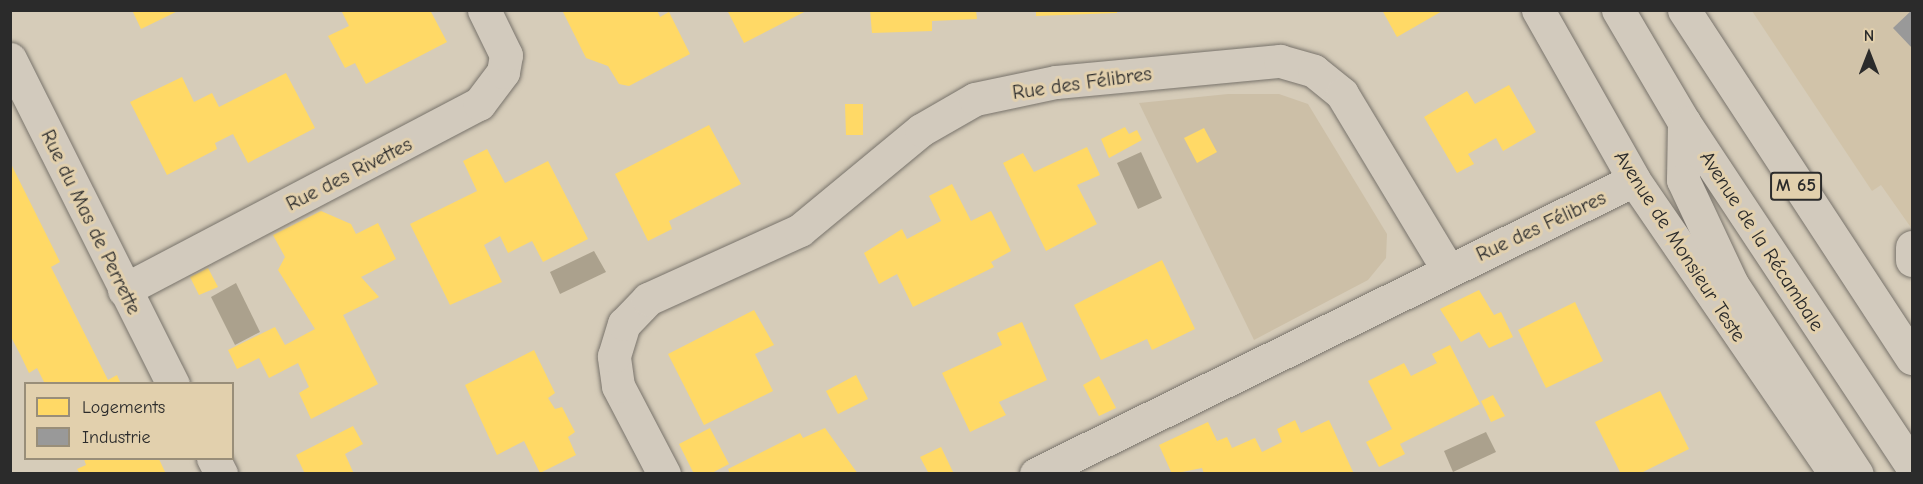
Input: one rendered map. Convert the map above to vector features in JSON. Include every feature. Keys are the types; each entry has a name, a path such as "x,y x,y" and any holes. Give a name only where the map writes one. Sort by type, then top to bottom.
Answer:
{"street":[{"name":"Rue des Rivettes","path":"123,290 479,104 503,72 506,55 484,10"},
{"name":"Avenue de Monsieur Teste","path":"1538,10 1634,180 1835,474"},
{"name":"Avenue de la Récambale","path":"1618,10 1684,122 1912,467"},
{"name":"M 65","path":"1684,10 1912,358"},
{"name":"Rue du Mas de Perrette","path":"10,59 123,290 172,382"},
{"name":"Rue des Félibres","path":"664,474 618,386 614,356 624,324 648,299 800,230 921,130 975,99 1056,82 1280,61 1314,71 1342,94 1448,270"},
{"path":"1684,122 1683,180 1732,284 1857,474"},
{"name":"Rue des Félibres","path":"1036,474 1634,180"},
{"path":"1912,247 1912,260"},
{"path":"214,460 221,474"}],"shaded area":[{"path":"1752,11 1912,11 1912,229 1881,185 1872,191"},
{"path":"1228,94 1279,94 1308,104 1387,234 1386,258 1368,280 1254,340 1139,103"},
{"path":"1141,152 1162,198 1138,209 1117,163"},
{"path":"594,251 606,272 560,294 550,272"},
{"path":"236,283 260,332 235,345 211,297"},
{"path":"1486,432 1496,452 1453,472 1444,451"}],"building: Logements":[{"path":"132,10 180,10 141,29"},
{"path":"341,10 430,10 447,42 366,84 355,63 345,68 328,36 349,26"},
{"path":"562,10 657,10 660,17 669,12 690,54 629,86 619,84 608,66 586,58"},
{"path":"727,10 808,10 744,43"},
{"path":"870,10 976,10 977,19 932,21 932,31 872,33"},
{"path":"1036,10 1117,10 1117,13 1036,16"},
{"path":"1382,10 1444,10 1397,37"},
{"path":"286,73 315,128 248,163 233,134 215,143 217,149 167,175 130,102 182,77 194,102 212,93 219,107"},
{"path":"1509,85 1536,132 1503,151 1496,138 1468,154 1474,164 1457,173 1424,117 1467,91 1475,104"},
{"path":"845,104 863,104 863,135 846,135"},
{"path":"709,125 741,184 669,221 672,229 648,241 615,174"},
{"path":"1125,127 1129,134 1137,130 1142,140 1109,158 1101,139"},
{"path":"1204,128 1217,152 1197,163 1184,138"},
{"path":"1087,147 1100,175 1077,185 1097,224 1046,251 1003,163 1023,153 1034,172"},
{"path":"487,149 505,183 548,161 588,239 543,262 532,241 508,253 500,236 484,245 502,282 450,305 410,224 477,191 463,161"},
{"path":"10,162 60,262 51,267 108,380 117,375 120,382 44,382 37,368 29,373 10,335"},
{"path":"952,184 971,221 991,211 1011,251 991,262 994,267 913,307 897,274 879,284 864,253 902,229 907,239 941,221 929,196"},
{"path":"321,211 351,224 356,234 378,223 396,259 361,277 379,297 343,315 378,384 311,419 299,393 309,387 298,363 269,378 259,358 237,369 228,350 275,327 285,345 315,329 278,270 285,257 273,235"},
{"path":"1162,260 1195,329 1152,350 1147,339 1101,360 1074,305"},
{"path":"208,268 218,287 199,295 190,277"},
{"path":"1479,290 1494,315 1501,312 1513,337 1489,348 1479,332 1461,342 1440,309"},
{"path":"1575,302 1603,361 1546,388 1518,330"},
{"path":"754,310 774,345 755,354 773,391 704,425 668,354"},
{"path":"1022,322 1047,380 999,402 1006,415 970,432 942,373 1002,345 997,333"},
{"path":"1450,345 1480,404 1400,444 1405,454 1379,467 1366,442 1392,429 1368,381 1404,363 1411,376 1437,363 1432,354"},
{"path":"534,350 555,393 548,398 555,409 562,407 575,432 568,437 576,455 540,473 524,441 497,455 465,385"},
{"path":"856,375 868,399 838,414 826,391"},
{"path":"1099,376 1116,408 1099,416 1083,385"},
{"path":"1660,391 1689,449 1639,474 1621,474 1595,422"},
{"path":"1493,395 1505,416 1491,422 1481,401"},
{"path":"1295,420 1301,433 1329,420 1354,474 1204,474 1202,468 1172,474 1159,445 1208,422 1217,441 1227,437 1232,448 1255,438 1262,452 1282,442 1277,429"},
{"path":"353,426 363,444 345,454 354,474 305,474 296,455"},
{"path":"710,428 729,464 710,474 694,474 679,444"},
{"path":"825,428 858,474 730,474 728,469 800,433 803,438"},
{"path":"941,447 954,474 929,474 920,457"},
{"path":"84,460 159,460 166,474 80,474 77,469 86,465"}],"building: Industrie":[{"path":"1912,10 1912,48 1893,28"}]}
